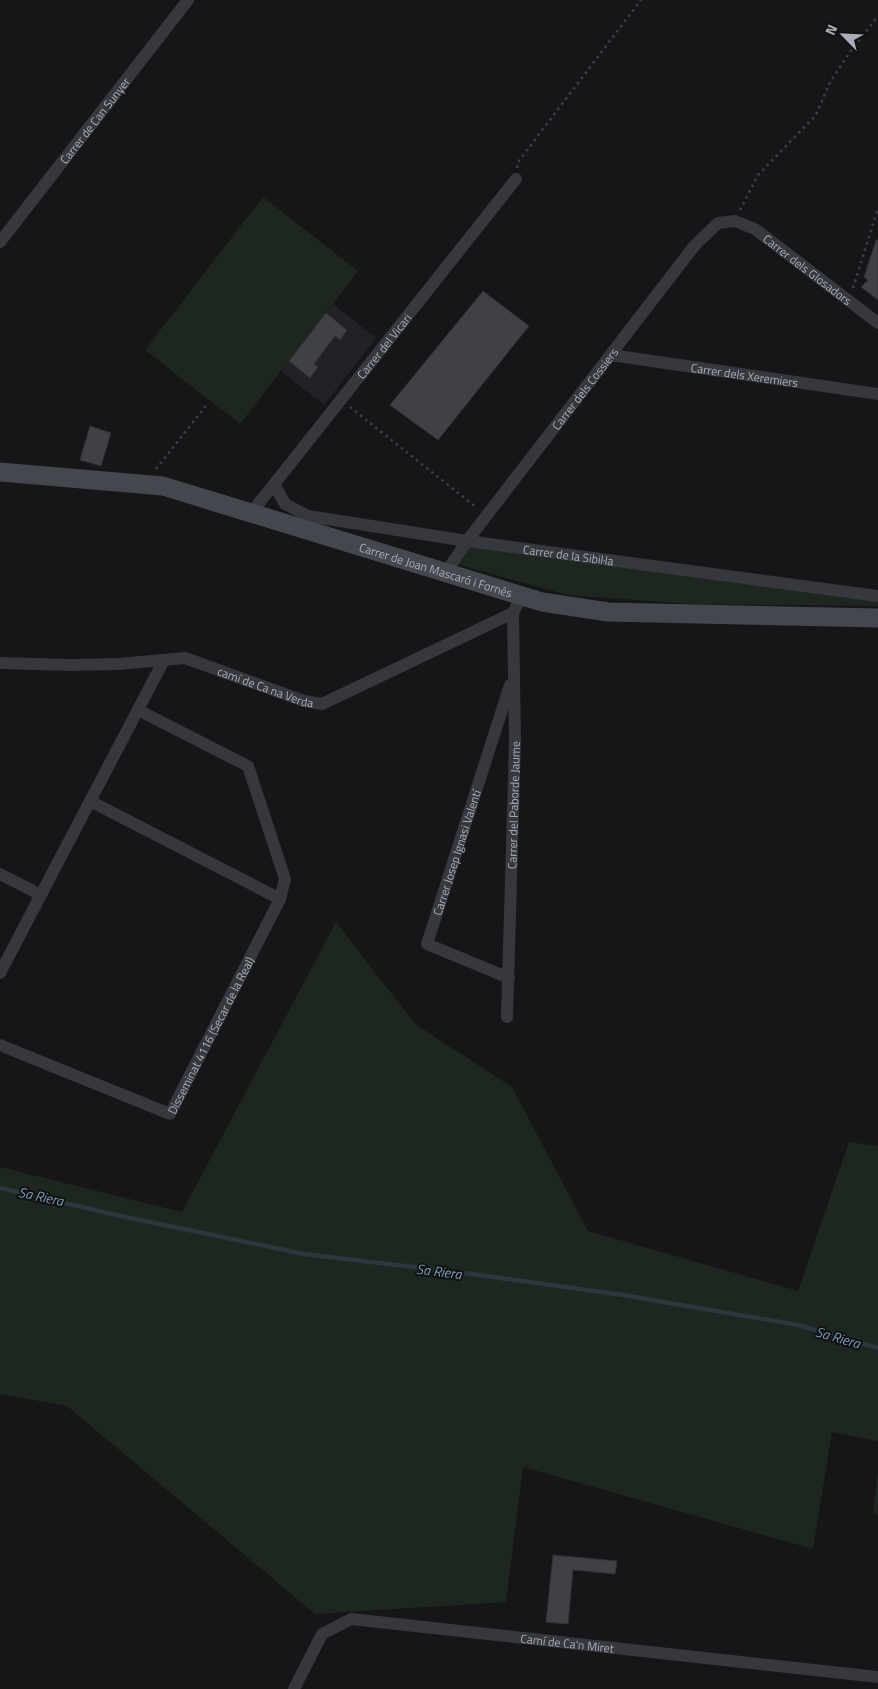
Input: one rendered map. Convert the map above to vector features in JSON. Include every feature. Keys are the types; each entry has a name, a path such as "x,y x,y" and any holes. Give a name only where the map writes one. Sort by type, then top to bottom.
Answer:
{"street":[{"name":"Carrer de Can Sunyer","path":"0,242 188,0"},
{"name":"Carrer del Vicari","path":"252,512 516,179"},
{"name":"Carrer dels Glosadors","path":"735,220 755,229 848,302 878,323"},
{"name":"Carrer dels Cossiers","path":"446,572 467,541 695,245 718,224 735,220"},
{"name":"Carrer dels Xeremiers","path":"611,355 878,394"},
{"name":"Carrer de Joan Mascaró i Fornés","path":"0,472 163,486 542,602 608,612 878,618"},
{"name":"Carrer de la Sibil·la","path":"274,484 284,504 308,516 467,541 878,596"},
{"name":"Carrer del Paborde Jaume","path":"507,1017 515,742 513,613 522,596"},
{"name":"camí de Ca na Verda","path":"0,663 120,664 185,658 304,701 322,704 513,613"},
{"path":"0,973 164,660"},
{"name":"Carrer Josep Ignasi Valentí","path":"509,978 427,944 513,676"},
{"name":"Disseminat 4116 (Secar de la Real)","path":"0,1045 170,1114 280,899 285,879 248,766 138,710"},
{"path":"90,801 280,899"},
{"path":"0,874 41,895"},
{"name":"Camí de Ca'n Miret","path":"294,1689 322,1634 351,1619 878,1677"}],"path":[{"path":"516,179 518,162 640,0"},
{"path":"735,220 758,175 816,115 830,82 852,49 878,16"},
{"path":"848,302 878,208"},
{"path":"341,400 487,516"},
{"path":"144,484 208,403"}],"shaded area":[{"path":"263,197 358,271 240,424 145,350"},
{"path":"333,304 376,338 324,405 281,371"},
{"path":"470,545 878,601 878,606 691,604 568,595 456,564"},
{"path":"336,922 415,1024 512,1087 588,1231 798,1291 849,1142 878,1146 878,1441 832,1432 813,1549 523,1467 506,1602 315,1614 67,1406 0,1394 0,1167 182,1212"},
{"path":"878,1472 878,1516 873,1512"}],"building":[{"path":"876,240 878,240 878,300 861,287 868,280 864,277"},
{"path":"483,291 529,326 438,440 390,405"},
{"path":"326,313 347,330 340,340 335,336 314,364 318,367 310,378 289,361"},
{"path":"90,426 111,433 101,466 80,460"},
{"path":"553,1555 617,1561 615,1574 573,1570 568,1624 546,1622"}],"waterway":[{"name":"Sa Riera","path":"0,1188 121,1216 304,1254 464,1273 623,1295 798,1325 878,1348"}]}
